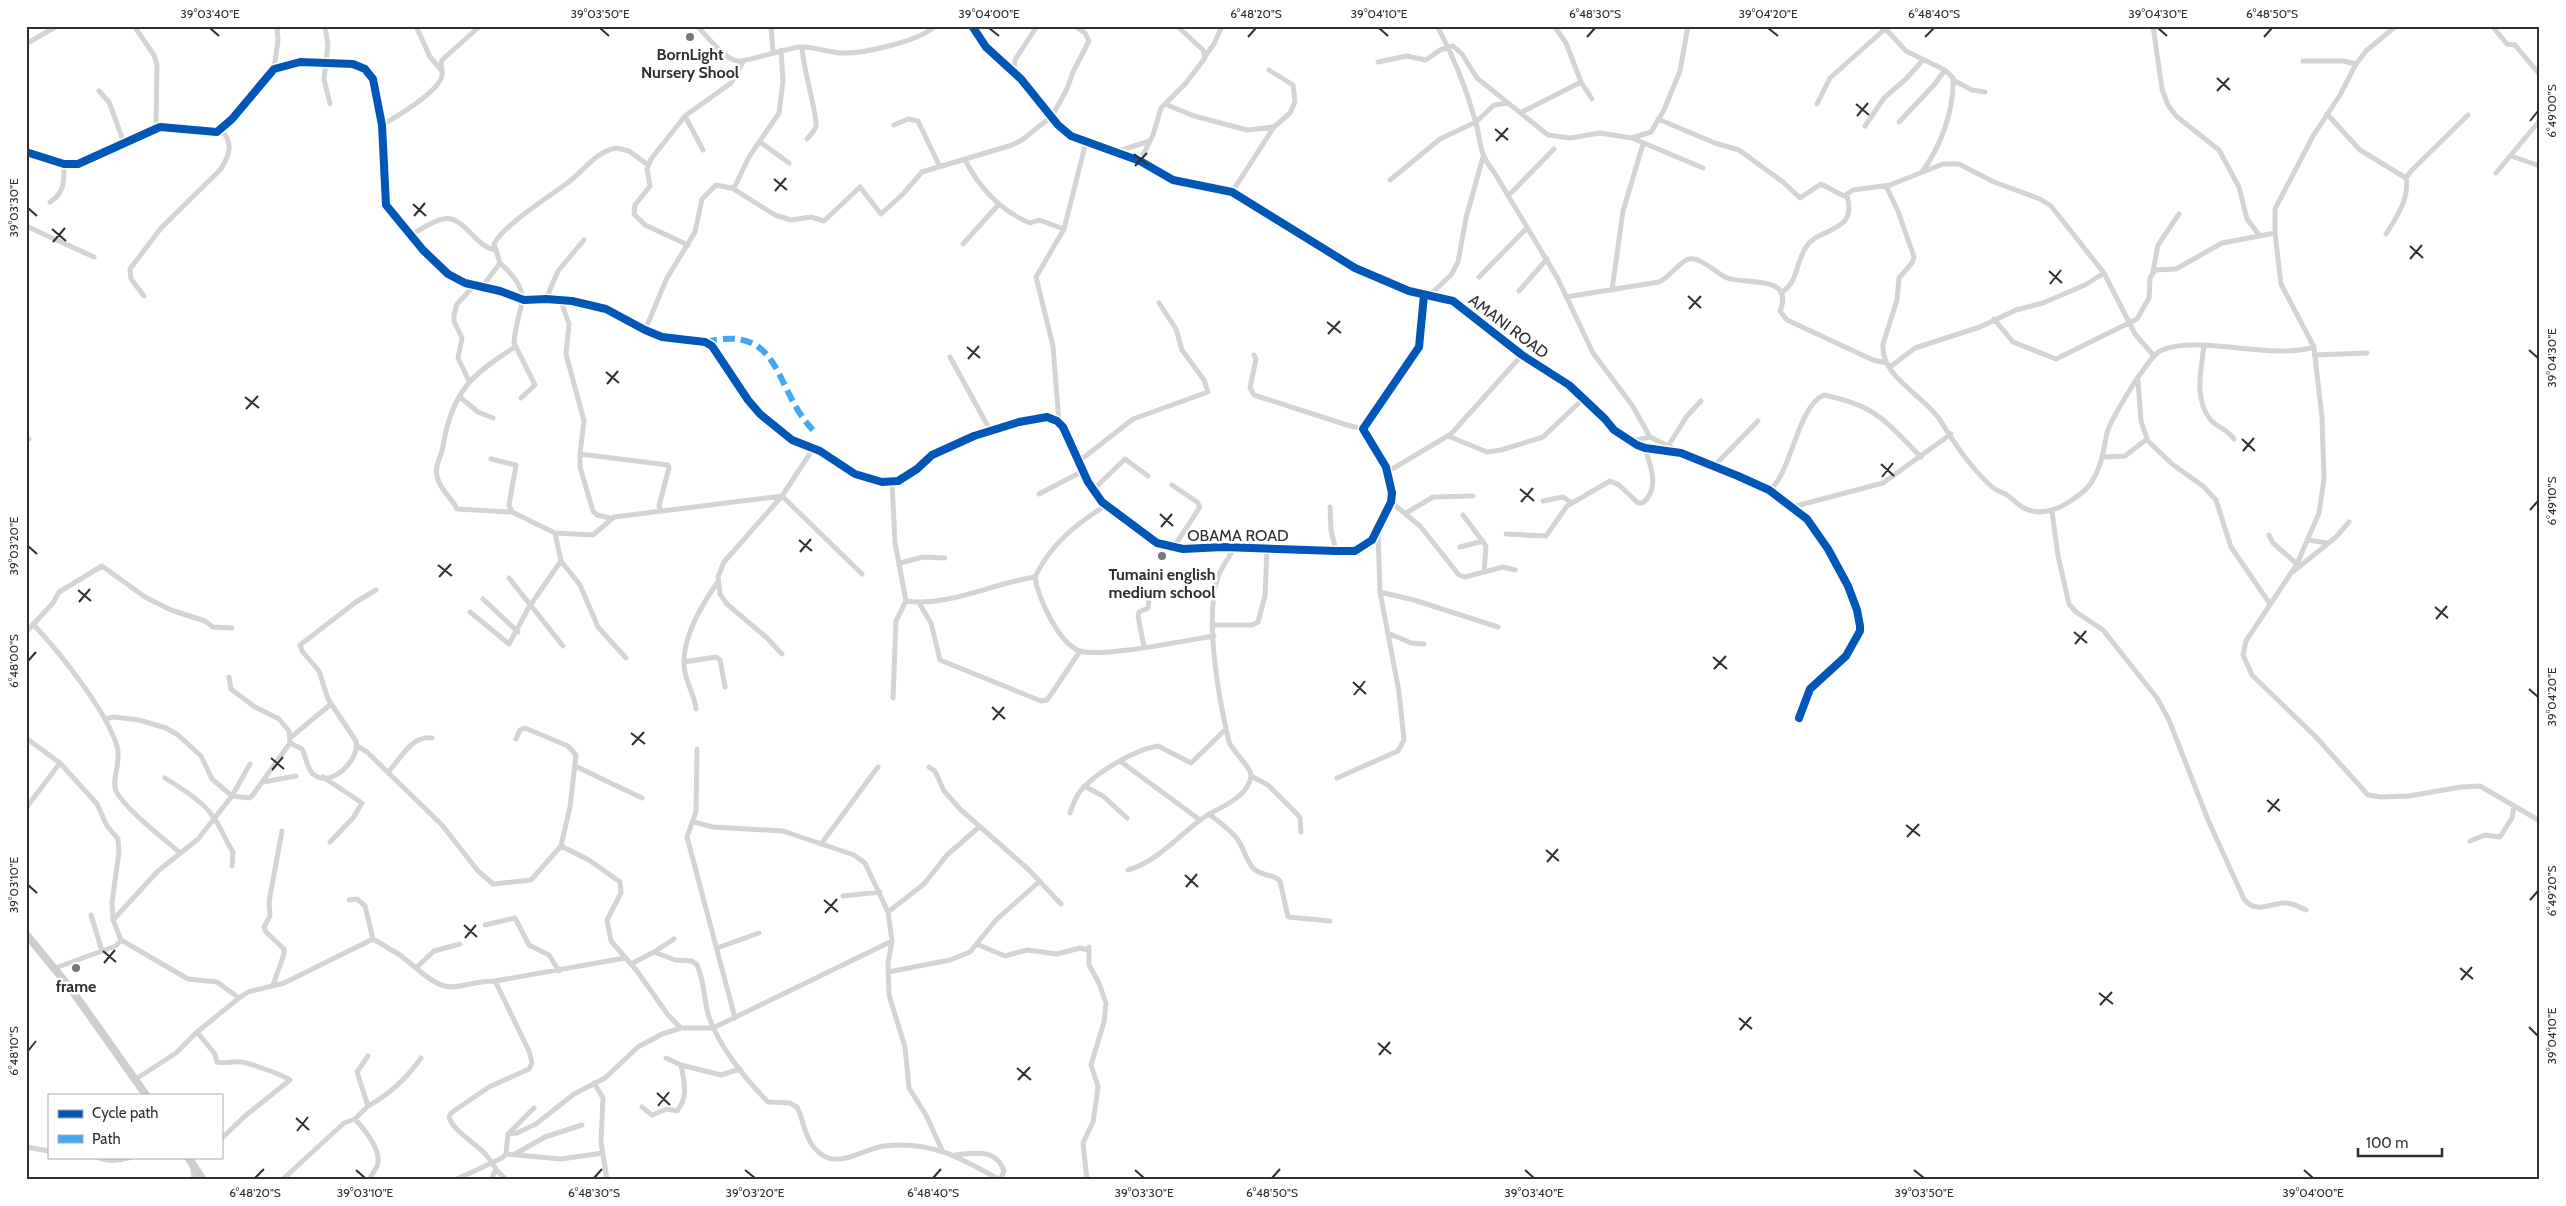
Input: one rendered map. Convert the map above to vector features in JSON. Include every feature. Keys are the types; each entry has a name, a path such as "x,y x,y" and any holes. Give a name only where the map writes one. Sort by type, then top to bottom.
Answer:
{"street":[{"path":"26,44 57,26"},
{"path":"134,26 154,55 157,64 156,128"},
{"path":"274,69 278,40 277,26"},
{"path":"325,26 327,36 324,79 330,104"},
{"path":"416,26 430,57 442,71"},
{"path":"382,125 419,101 440,80 442,60 480,26"},
{"path":"697,26 730,58 743,62 773,51 802,47 853,52 916,38 935,26"},
{"path":"771,26 773,51"},
{"name":"AMANI ROAD","path":"972,26 986,47 1013,72 1064,132 1140,161 1173,180 1232,192 1355,268 1409,292 1453,301 1522,355 1569,385 1614,430 1645,448 1681,453 1769,490 1807,519 1828,549 1848,586 1857,610 1860,631 1846,656 1810,689 1798,718"},
{"path":"1013,72 1015,60 1038,26"},
{"path":"645,330 667,278 695,232 703,197 716,185 732,188 776,215 791,220 811,217 824,221 860,187 881,214 904,194 920,173 1022,140 1052,116 1069,86 1073,72 1088,44 1085,33 1075,26"},
{"path":"1177,26 1203,50 1205,56"},
{"path":"1140,161 1150,141 1159,112 1186,82 1214,44 1222,26"},
{"path":"1436,26 1447,47 1476,122 1483,157 1547,259 1592,353 1632,406 1650,437 1681,453"},
{"path":"1554,26 1566,43 1581,78 1580,82 1592,99"},
{"path":"1632,138 1651,132 1658,119 1680,71 1688,26"},
{"path":"2153,26 2162,89 2168,105 2176,116 2219,150 2239,187 2247,219 2260,236"},
{"path":"2396,26 2366,51 2356,64 2312,136 2275,209 2274,233 2281,284 2314,347 2323,425 2324,479 2319,513 2308,540 2292,572 2246,642 2244,648 2245,662 2252,675 2262,686 2315,736 2364,791 2373,796 2394,797 2480,786 2540,821"},
{"path":"2492,26 2507,44 2516,45 2540,75"},
{"path":"1816,104 1830,78 1884,28 1906,51 1945,70 1952,76 1951,102 1941,138 1922,174"},
{"path":"1378,62 1407,56 1426,60 1447,47 1453,46 1477,78 1522,112 1544,132 1554,137 1570,138 1600,133 1632,138 1642,144 1703,168"},
{"path":"802,47 805,76 816,122 806,138"},
{"path":"732,188 740,178 749,157 774,122 780,106 784,81 781,50"},
{"path":"1864,126 1884,98 1906,79 1923,60"},
{"path":"2303,61 2343,61 2356,64"},
{"path":"26,152 64,164 84,162 156,128 173,127 214,133 220,129 274,69 300,62 360,65 370,73 382,125 386,205 411,236 448,274 474,286 524,300 546,299 606,309 662,337 705,342 712,346 748,400 760,414 792,440 820,451 855,474 892,482 917,469 932,455 990,430 1040,417 1052,419 1060,423"},
{"path":"688,245 646,225 634,214 635,205 650,186 648,165 685,116 731,82 743,62"},
{"path":"1232,192 1274,126 1290,113 1296,95 1293,85 1269,70"},
{"path":"1899,122 1934,85 1945,70"},
{"path":"1953,80 1972,90 1985,92"},
{"path":"1522,112 1580,82"},
{"path":"99,91 109,102 124,143"},
{"path":"1390,180 1440,139 1476,122 1490,108 1503,103 1510,103"},
{"path":"1165,104 1194,116 1247,130 1274,126"},
{"path":"2327,114 2360,150 2406,178 2408,188 2403,202 2386,234"},
{"path":"2406,178 2468,115"},
{"path":"685,116 703,150"},
{"path":"894,125 908,119 918,121 940,168"},
{"path":"1658,119 1715,143 1739,150 1783,182 1798,198 1820,184 1847,196"},
{"path":"2496,173 2540,120"},
{"path":"144,296 131,279 130,270 161,228 221,169 228,157 230,146 228,139 220,129"},
{"path":"1114,152 1150,141"},
{"path":"760,142 789,163"},
{"name":"OBAMA ROAD","path":"1086,142 1064,229 1036,277 1053,346 1060,423 1093,490 1105,506 1152,540 1173,548 1235,547 1355,550 1363,547 1378,532 1391,502 1392,492 1387,472 1363,429"},
{"path":"1612,290 1623,211 1642,144"},
{"path":"521,398 536,385 514,347 515,333 524,300 520,285 500,263 495,243 500,236 605,152 616,148 624,149 648,165"},
{"path":"1508,196 1517,190 1522,182 1554,149"},
{"path":"2511,156 2540,166"},
{"path":"1254,355 1256,359 1250,388 1254,395 1347,426 1363,429 1419,347 1427,295 1451,275 1458,262 1466,218 1483,157"},
{"path":"965,160 977,182 1000,204 1027,222 1039,220 1064,229"},
{"path":"1847,196 1853,190 1886,186 1922,174 1943,164 1952,163 1994,182 2040,199 2056,211 2104,273 2123,314 2138,339 2154,356"},
{"path":"50,202 60,194 64,180 64,164"},
{"path":"1886,186 1898,211 1914,257 1912,263 1898,278 1897,300 1883,344 1888,365 1906,386 1936,413 1991,487 2027,509 2052,511 2076,497 2091,483 2104,457 2107,433 2115,414 2154,356 2172,346 2204,346 2280,352 2314,347"},
{"path":"1781,293 1793,283 1807,245 1841,225 1849,209 1847,196"},
{"path":"964,244 1000,204"},
{"path":"1994,319 2009,339 2053,359 2137,320 2149,298 2158,245 2179,214"},
{"path":"411,236 438,220 450,219 460,224 483,246 496,250"},
{"path":"26,226 94,257"},
{"path":"1480,277 1527,228"},
{"path":"2152,272 2179,268 2222,243 2274,233"},
{"path":"546,299 558,271 584,240"},
{"path":"1519,291 1547,259"},
{"path":"1566,297 1659,282 1669,277 1688,259 1699,261 1728,279 1769,284 1781,293 1783,302 1781,314 1796,326 1888,365"},
{"path":"482,287 500,263"},
{"path":"1888,365 1915,348 1980,326 2016,310 2048,301 2085,285 2104,273"},
{"path":"469,381 468,374 458,358 462,338 454,321 454,315 458,304 474,286"},
{"path":"561,301 569,324 566,354 584,421 580,467 593,510 597,515 610,518 782,496"},
{"path":"1078,462 1133,419 1208,392 1204,380 1182,350 1173,323 1159,303"},
{"path":"2204,346 2201,405 2213,422 2226,428 2234,439"},
{"path":"514,347 469,381 448,419 443,449 436,468 442,491 456,509 512,512 555,533 593,535 610,518"},
{"path":"2314,355 2367,353"},
{"path":"1387,472 1448,436 1522,355"},
{"path":"950,357 990,430"},
{"path":"2138,380 2141,422 2147,439 2172,464 2203,486 2216,500 2231,547 2270,604"},
{"path":"1769,490 1777,484 1797,434 1812,405 1824,394 1862,405 1875,412 1922,457"},
{"path":"460,397 478,412 492,418"},
{"path":"1448,436 1487,452 1501,450 1543,436 1583,399"},
{"path":"1668,446 1687,416 1702,401"},
{"path":"1714,466 1758,421"},
{"path":"1792,508 1883,483 1922,457 1950,434"},
{"path":"1632,441 1650,437"},
{"path":"2104,457 2126,455 2147,439"},
{"path":"1506,534 1546,536 1559,514 1572,504 1610,482 1619,485 1638,503 1643,503 1651,493 1654,481 1645,448"},
{"path":"696,709 684,662 690,635 717,582 724,562 782,496 813,449"},
{"path":"580,454 668,465 669,468 659,506 661,510"},
{"path":"491,459 516,465 510,505 512,512"},
{"path":"1093,490 1124,459 1148,476"},
{"path":"1039,494 1083,471"},
{"path":"892,482 896,543 906,601 896,621 893,698"},
{"path":"1172,485 1197,502 1200,508 1173,548"},
{"path":"782,496 862,574"},
{"path":"1406,513 1433,497 1473,496"},
{"path":"1543,501 1562,497 1572,504"},
{"path":"1391,502 1420,526 1459,576 1465,577 1503,567 1515,570"},
{"path":"1105,506 1069,531 1048,556 1035,577 1036,586 1048,615 1066,642 1080,650 1104,651 1214,636"},
{"path":"1330,507 1331,530 1336,551"},
{"path":"2052,511 2058,556 2069,604 2076,612 2103,630 2157,698 2169,720 2208,820 2244,899 2254,907 2264,908 2285,903 2306,910"},
{"path":"1463,515 1483,541 1486,548 1484,572"},
{"path":"2292,572 2345,529 2349,522"},
{"path":"1337,778 1398,751 1403,746 1404,733 1380,592 1378,532"},
{"path":"555,533 561,561 580,585 591,614 603,634 626,658"},
{"path":"2269,535 2273,544 2296,564"},
{"path":"2308,540 2327,543"},
{"path":"1460,547 1483,541"},
{"path":"1128,870 1160,853 1200,820 1239,796 1248,784 1251,776 1250,769 1233,750 1226,729 1216,675 1213,625 1218,579 1235,547"},
{"path":"1213,625 1252,625 1258,622 1264,596 1267,548"},
{"path":"900,562 923,557 945,558"},
{"path":"470,612 508,644 518,632 529,606 561,561"},
{"path":"26,632 53,603 59,592 102,566 145,597 171,610 205,621 213,627 232,628"},
{"path":"906,601 919,603 968,594 1035,577"},
{"path":"509,578 529,606 563,646"},
{"path":"717,582 720,594 727,604 767,638 782,654"},
{"path":"229,677 231,689 255,707 279,719 288,732 290,740 302,749 312,774 330,778 343,772 357,746 354,737 331,704 319,671 302,651 300,645 356,602 376,590"},
{"path":"1380,592 1462,614 1498,627"},
{"path":"483,599 518,632"},
{"path":"1144,647 1138,614 1147,609 1149,600"},
{"path":"919,603 931,622 940,660 1041,701 1045,700 1052,693 1080,650"},
{"path":"33,624 75,675 105,719 120,758 115,785 116,791 130,807 179,852"},
{"path":"1388,633 1411,642 1424,644"},
{"path":"684,662 711,656 720,660 725,687"},
{"path":"105,719 114,717 141,720 178,735 201,756 212,779 232,796 250,798 263,782 290,740 331,704"},
{"path":"357,746 362,747 442,825 478,872 493,884 530,881 561,846 570,808 576,756 568,746 525,728 520,730 516,739"},
{"path":"1070,813 1084,786 1100,773 1120,761 1158,746 1192,762 1226,729"},
{"path":"388,772 416,740 423,737 432,738"},
{"path":"26,738 60,763 97,804 107,826 118,839 119,852 114,879 113,920 121,940 142,954 166,964 188,979 217,982 238,998"},
{"path":"697,749 694,822 688,837 735,1018"},
{"path":"1120,761 1200,820"},
{"path":"26,808 60,763"},
{"path":"113,920 138,891 179,852 198,839 232,796 250,764"},
{"path":"575,766 642,798"},
{"path":"821,844 878,766"},
{"path":"929,767 934,771 944,791 979,827 1040,881 1061,904"},
{"path":"263,782 296,776"},
{"path":"1251,776 1268,786 1297,814 1301,832"},
{"path":"323,777 362,803 354,818 330,842"},
{"path":"165,778 200,802 215,818 224,841 233,852 232,866"},
{"path":"1084,786 1109,801 1128,818"},
{"path":"2470,841 2485,836 2500,837 2512,818 2514,806"},
{"path":"1209,814 1236,838 1253,867 1261,875 1272,876 1280,881 1288,917 1330,921"},
{"path":"694,822 713,827 777,830 860,858 865,863 888,912 892,940 888,972 890,1003 905,1047 909,1088 926,1115 942,1150"},
{"path":"888,912 924,884 947,855 979,827"},
{"path":"273,985 284,949 266,932 264,927 270,916 270,902 282,831"},
{"path":"561,846 589,860 620,882 621,893 611,910 606,927 611,941 632,964 664,1010 681,1028"},
{"path":"888,972 961,957 979,944 996,920 1040,881"},
{"path":"843,896 880,892"},
{"path":"348,900 358,899 366,906 373,939 400,955 432,982 444,987 559,971 625,958"},
{"path":"91,915 102,951"},
{"path":"485,925 515,918 529,945 548,955 559,971"},
{"path":"717,948 759,933"},
{"path":"26,934 55,968 145,1094"},
{"path":"136,1079 176,1053 197,1032 248,992 284,983 373,939"},
{"path":"632,964 674,939"},
{"path":"55,968 116,946 121,940"},
{"path":"508,1134 531,1127 574,1094 605,1078 638,1047 681,1028 714,1028 892,940"},
{"path":"416,968 434,952 460,944"},
{"path":"979,944 1005,956 1028,950 1057,954 1080,948 1088,948 1089,965 1099,983 1106,1004 1104,1022 1091,1065 1098,1086 1092,1122 1083,1142 1087,1180"},
{"path":"654,952 675,960 692,961 697,965 714,1028 740,1069 770,1103 787,1102 796,1106 807,1138 818,1151 828,1158 845,1158 884,1146 904,1145 942,1150 955,1155 1000,1180 1004,1171 1001,1163 995,1156 985,1153 955,1155"},
{"path":"496,981 529,1051 532,1063 523,1073 489,1087 451,1112 450,1117 454,1126 488,1157 495,1171 507,1180"},
{"path":"197,1032 215,1054 217,1062 242,1062 264,1070 277,1072 290,1080 245,1116 222,1138"},
{"path":"368,1056 357,1072 368,1106"},
{"path":"282,1180 344,1123 355,1119 368,1106 398,1085 421,1058"},
{"path":"666,1058 681,1065 721,1075 740,1069"},
{"path":"642,1107 650,1115 667,1108 678,1110 685,1088 681,1065"},
{"path":"594,1083 603,1098 603,1153 607,1180"},
{"path":"506,1154 508,1134 534,1108"},
{"path":"355,1119 368,1134 377,1157 378,1164 369,1180"},
{"path":"514,1154 545,1137 582,1125"},
{"path":"26,1147 48,1151"},
{"path":"455,1180 490,1164 506,1154 561,1158 603,1153"},
{"path":"102,1158 110,1160 125,1158"},
{"path":"190,1160 194,1180"},
{"path":"190,1160 204,1180"},
{"path":"491,1180 495,1171"}],"marked path":[{"path":"705,342 730,339 749,342 763,351 773,363 800,414 813,430"}],"cycle path":[{"path":"972,26 986,47 1021,79 1058,125 1071,136 1140,161 1173,180 1232,192 1355,268 1409,291 1453,301 1522,355 1569,385 1614,430 1637,445 1645,448 1681,453 1738,476 1769,490 1807,519 1828,549 1848,586 1857,610 1860,631 1846,656 1810,689 1799,718"},
{"path":"26,152 64,164 78,164 160,127 217,132 232,119 274,69 300,62 353,64 365,69 373,79 382,125 386,205 423,250 448,274 465,283 500,291 524,300 572,301 606,309 662,337 705,342 712,346 748,400 760,414 792,440 820,451 855,474 882,482 898,481 917,469 932,455 974,436 1019,422 1047,417 1057,421 1063,427 1088,482 1102,502 1157,543 1183,549 1223,547 1355,551 1372,540 1391,502 1392,493 1386,467 1363,429 1419,347 1424,295"}],"place":[{"name":"BornLight Nursery Shool","path":"690,37"},
{"name":"Tumaini english medium school","path":"1162,556"},
{"name":"frame","path":"76,968"}]}
